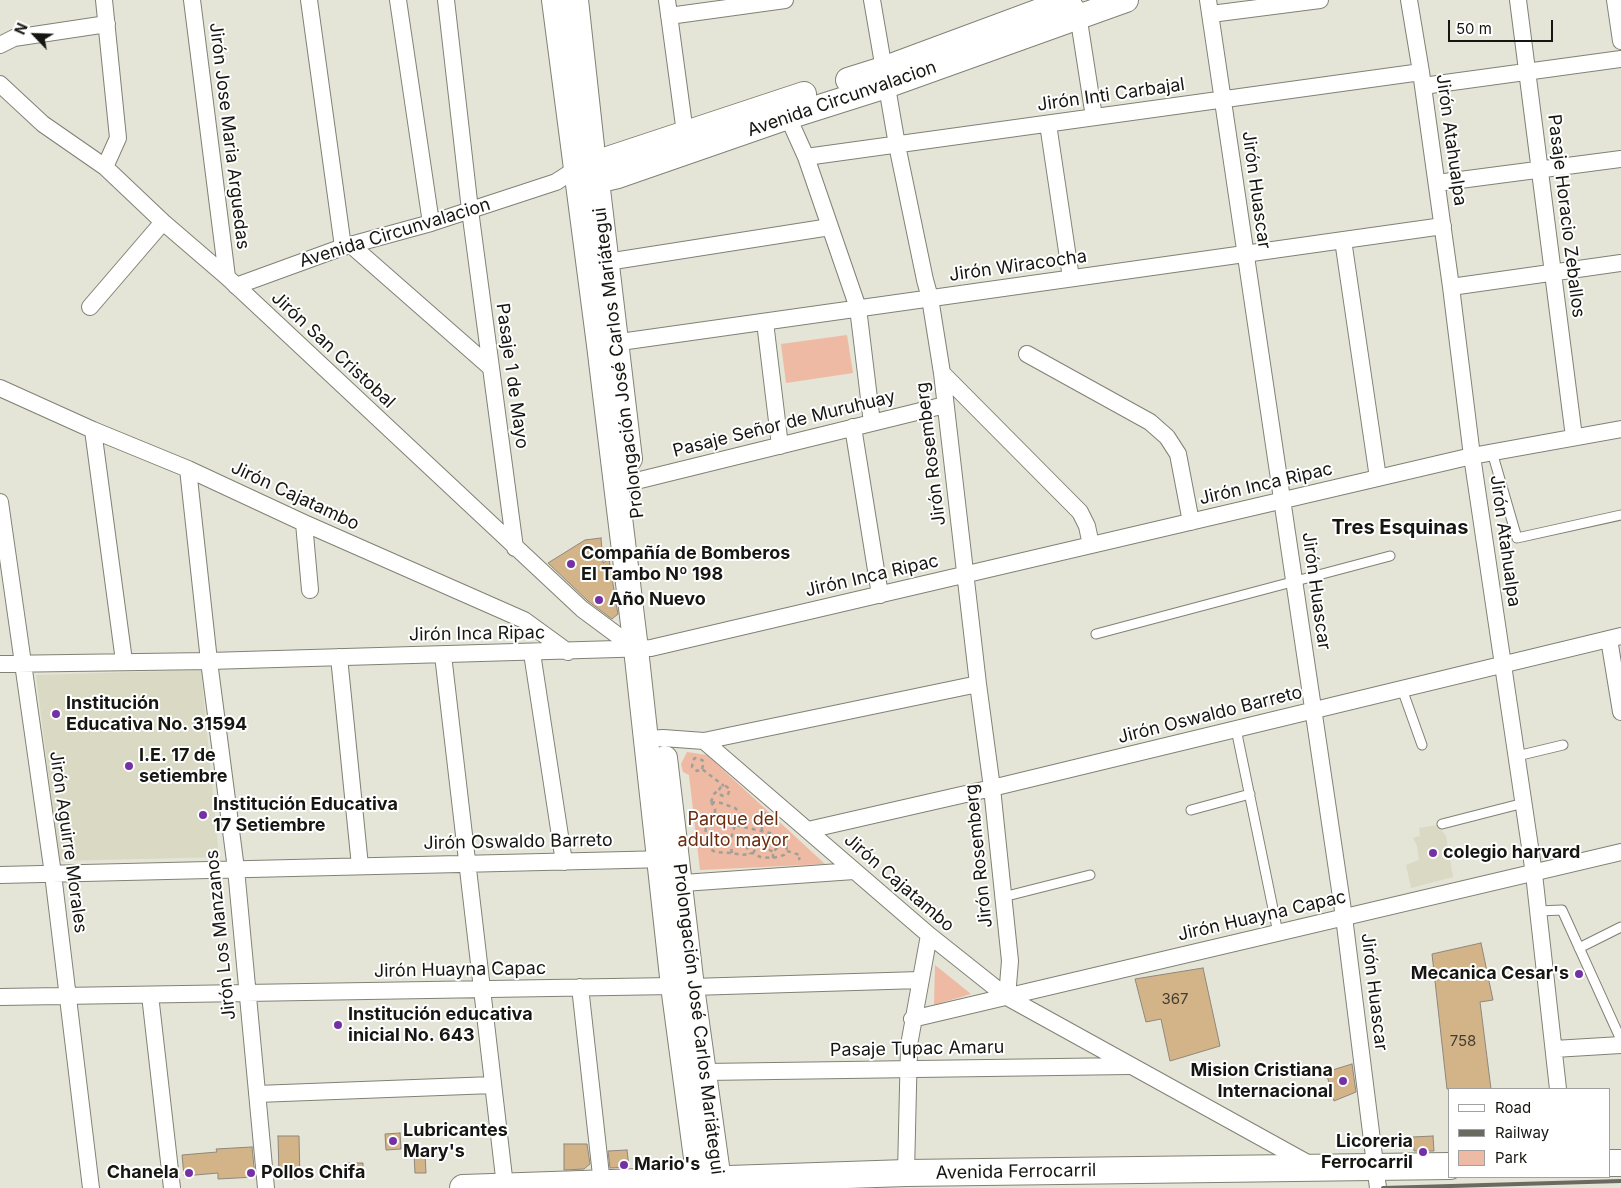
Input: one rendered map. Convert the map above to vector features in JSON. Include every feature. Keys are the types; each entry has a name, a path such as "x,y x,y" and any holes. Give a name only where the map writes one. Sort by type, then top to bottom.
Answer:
{"main road":[{"path":"554,0 583,171"},
{"path":"576,0 583,171"},
{"name":"Avenida Circunvalacion","path":"583,171 618,176 788,117 884,77 1075,6 1126,0"},
{"name":"Avenida Circunvalacion","path":"583,171 685,133 884,77"},
{"name":"Prolongación José Carlos Mariátegui","path":"583,171 607,262 608,344 632,482 644,649"},
{"name":"Prolongación José Carlos Mariátegui","path":"583,171 608,344 683,986 710,1184"},
{"name":"Prolongación José Carlos Mariátegui","path":"683,986 704,1072 710,1184"},
{"name":"Avenida Ferrocarril","path":"462,1188 602,1184 710,1184 906,1173 1315,1167 1377,1177 1448,1166"}],"street":[{"path":"104,0 118,138 105,167"},
{"name":"Jirón Jose Maria Arguedas","path":"192,0 231,282"},
{"path":"309,0 347,246 490,367"},
{"path":"398,0 431,223"},
{"name":"Pasaje 1 de Mayo","path":"446,0 470,210 515,548"},
{"path":"685,133 668,8 785,0"},
{"name":"Jirón Rosemberg","path":"872,0 884,77 930,298 942,373 1004,897 1010,961 1007,997"},
{"path":"1209,7 1320,0"},
{"name":"Jirón Atahualpa","path":"1409,0 1452,287 1472,456 1534,874 1558,1088"},
{"name":"Pasaje Horacio Zeballos","path":"1518,0 1574,438"},
{"path":"1615,0 1621,41"},
{"path":"1075,6 1094,117"},
{"name":"Jirón Huascar","path":"1209,7 1344,917 1377,1177"},
{"path":"0,45 14,38 107,24"},
{"name":"Jirón Inti Carbajal","path":"806,157 1222,100 1422,79 1528,72 1621,59"},
{"name":"Jirón San Cristobal","path":"0,84 43,124 105,167 582,609 644,649"},
{"path":"788,117 806,157 858,308 872,423"},
{"path":"1048,124 1071,278"},
{"path":"1437,183 1621,159"},
{"name":"Avenida Circunvalacion","path":"231,282 347,246 431,223 583,171"},
{"path":"90,307 163,222"},
{"name":"Jirón Wiracocha","path":"608,344 1443,226"},
{"path":"607,262 830,227"},
{"path":"1343,240 1378,478"},
{"path":"1452,287 1621,263"},
{"path":"766,322 780,446"},
{"path":"1027,354 1150,422 1166,437 1178,454 1191,522"},
{"path":"942,373 1080,512 1087,526 1091,545"},
{"name":"Jirón Cajatambo","path":"0,388 188,469 304,523 524,620 568,652"},
{"name":"Pasaje Señor de Muruhuay","path":"632,482 945,404"},
{"path":"853,428 880,595"},
{"name":"Jirón Inca Ripac","path":"0,664 209,661 644,649 1472,456 1621,429"},
{"path":"94,430 124,661"},
{"name":"Jirón Los Manzanos","path":"188,469 209,661 236,869 246,993 266,1188"},
{"name":"Jirón Aguirre Morales","path":"0,502 53,874 91,1188"},
{"path":"304,523 310,590"},
{"path":"1615,638 1621,712"},
{"name":"Jirón Oswaldo Barreto","path":"808,830 992,788 1615,638"},
{"path":"532,653 564,862"},
{"path":"443,655 505,1186"},
{"path":"339,657 360,866"},
{"path":"655,738 704,741 978,684"},
{"name":"Jirón Cajatambo","path":"704,741 929,936 1007,997 1315,1167"},
{"name":"Jirón Huayna Capac","path":"912,1020 1621,852"},
{"name":"Jirón Oswaldo Barreto","path":"0,875 669,858"},
{"path":"672,884 854,870"},
{"path":"906,1173 909,1045 912,1020 929,936"},
{"name":"Jirón Huayna Capac","path":"0,997 580,988 920,980"},
{"path":"580,988 602,1184"},
{"path":"150,995 172,1188"},
{"path":"1554,1049 1621,1045"},
{"name":"Pasaje Tupac Amaru","path":"704,1072 1132,1066"},
{"path":"257,1094 494,1085"},
{"path":"1255,1168 1266,1140"}],"lane":[{"path":"1492,452 1517,538 1621,515"},
{"path":"1096,634 1390,556"},
{"path":"1402,689 1422,744"},
{"path":"1236,729 1278,933"},
{"path":"1517,756 1563,745"},
{"path":"1191,810 1250,794"},
{"path":"1442,824 1524,803"},
{"path":"1004,897 1090,875"},
{"path":"1538,911 1562,910 1621,1040"},
{"path":"1580,948 1621,927"}],"path":[{"path":"695,758 704,762 702,769 697,771 692,767 695,758"},
{"path":"702,769 727,787 729,790 726,796 720,794 720,788"},
{"path":"711,802 714,794 724,786"},
{"path":"711,802 721,802 735,808 749,822 763,822"},
{"path":"700,823 711,819 715,814 715,809 711,802"},
{"path":"751,854 759,844 763,816 775,802"},
{"path":"705,822 706,842 709,848 715,852 751,854 773,858 784,855 787,851 786,844 777,836 736,825 715,814"},
{"path":"732,853 730,842 736,825"},
{"path":"715,844 714,841 718,836 723,840 739,842 746,846 751,854"},
{"path":"739,842 741,836 747,837 749,843 746,846"},
{"path":"773,852 767,846 774,842 777,836"},
{"path":"709,848 715,844 720,845 723,840"},
{"path":"773,858 773,852 777,848 774,842"}],"shaded area":[{"name":"I.E. 17 de setiembre","path":"201,670 219,857 59,861 36,675"},
{"name":"colegio harvard","path":"1437,825 1446,836 1453,877 1411,888 1406,865 1419,860 1417,846 1413,838 1420,836 1419,828"}],"green space":[{"path":"847,335 853,373 786,383 781,344"},
{"name":"Parque del adulto mayor","path":"687,752 707,755 825,864 700,870 689,775 683,772 681,764"},
{"path":"935,965 971,994 934,1005"}],"building":[{"path":"601,538 603,563 609,559 618,614 612,619 588,601 548,563 585,540"},
{"path":"1481,943 1493,1000 1480,1002 1491,1088 1447,1089 1432,954"},
{"path":"1203,968 1220,1046 1170,1061 1161,1019 1146,1022 1135,979"},
{"name":"Mision Cristiana Internacional","path":"1352,1064 1356,1092 1334,1101 1326,1072"},
{"name":"Lubricantes Mary's","path":"400,1133 401,1149 386,1150 385,1134"},
{"path":"278,1136 299,1136 300,1179 285,1179 279,1174"},
{"path":"1433,1136 1434,1151 1414,1151 1413,1137"},
{"path":"564,1144 587,1144 590,1164 584,1169 564,1170"},
{"path":"252,1147 255,1177 218,1179 218,1173 184,1176 182,1155 217,1152 216,1149"},
{"path":"627,1150 629,1167 610,1168 608,1151"},
{"path":"414,1154 425,1154 426,1173 415,1173"},
{"path":"344,1163 363,1163 363,1177 344,1177"}],"railway":[{"path":"1383,1188 1621,1181"}],"place":[{"name":"Compañía de Bomberos El Tambo Nº 198","path":"571,564"},
{"name":"Año Nuevo","path":"599,600"},
{"name":"Institución Educativa No. 31594","path":"56,714"},
{"name":"I.E. 17 de setiembre","path":"129,766"},
{"name":"Institución Educativa 17 Setiembre","path":"203,815"},
{"name":"colegio harvard","path":"1433,853"},
{"name":"Mecanica Cesar's","path":"1579,974"},
{"name":"Institución educativa inicial No. 643","path":"338,1025"},
{"name":"Mision Cristiana Internacional","path":"1343,1081"},
{"name":"Lubricantes Mary's","path":"393,1141"},
{"name":"Licoreria Ferrocarril","path":"1423,1152"},
{"name":"Mario's","path":"624,1165"},
{"name":"Chanela","path":"189,1173"},
{"name":"Pollos Chifa","path":"251,1173"}],"district":[{"name":"Tres Esquinas","path":"1400,528"}]}
